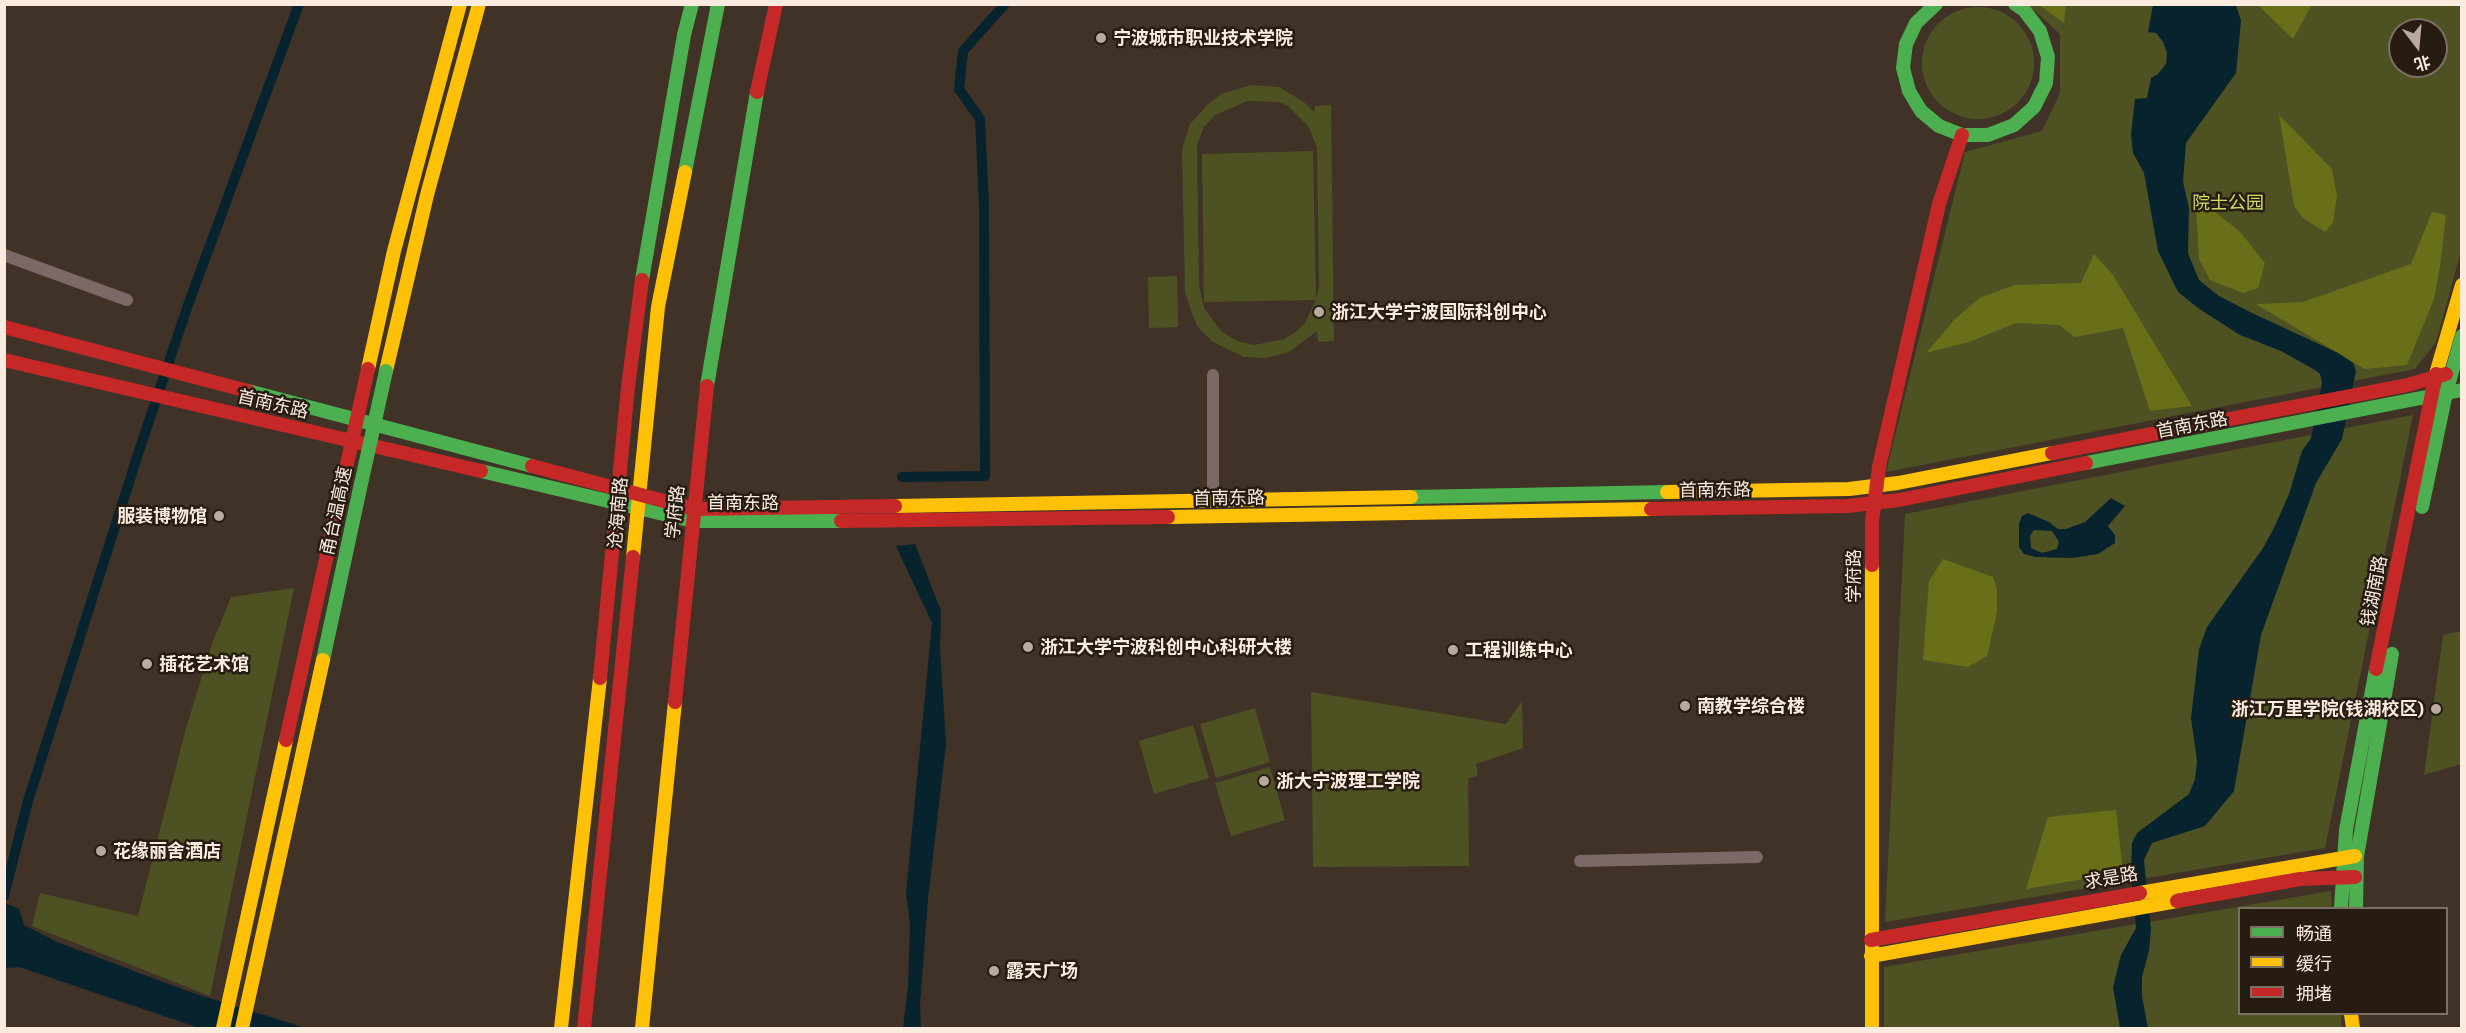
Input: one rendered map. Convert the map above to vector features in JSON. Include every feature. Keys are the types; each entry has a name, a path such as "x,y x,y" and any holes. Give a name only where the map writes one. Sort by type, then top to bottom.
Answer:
{"main road":[{"name":"甬台温高速","path":"223,1029 394,250 460,4"},
{"name":"甬台温高速","path":"242,1029 386,371 427,195 479,4"},
{"name":"沧海南路","path":"561,1029 591,775 627,387 644,269 684,35 692,4"},
{"name":"沧海南路","path":"584,1029 658,307 718,4"},
{"name":"学府路","path":"642,1029 707,381 727,246 748,131 776,4"},
{"path":"1936,4 1916,23 1906,44 1904,68 1909,91 1921,111 1939,126 1962,135 1988,135 2014,125 2034,107 2046,83 2048,57 2040,31 2024,10 2015,4"},
{"name":"学府路","path":"1872,1029 1872,522 1877,486 1939,204 1962,135"},
{"name":"钱湖南路","path":"2351,857 2346,830 2359,760 2430,396 2462,285"},
{"name":"首南东路","path":"4,327 617,488 637,501 693,515 1426,513 1848,506 1899,500 2462,390"},
{"name":"钱湖南路","path":"2342,907 2350,877 2351,857 2401,603 2446,393 2457,371 2462,336"},
{"name":"首南东路","path":"4,360 616,503 637,501"},
{"name":"首南东路","path":"693,515 1213,500 1837,490 1877,486 2349,396 2457,371"},
{"name":"求是路","path":"1871,940 2148,890 2351,857"},
{"name":"钱湖南路","path":"2350,877 2356,907"},
{"name":"求是路","path":"1871,956 2150,908 2300,879 2350,877"}],"street":[{"path":"4,255 127,300"},
{"path":"1213,375 1213,500"},
{"path":"1580,861 1757,856"}],"green space":[{"path":"2260,4 2316,5 2311,6 2293,39 2259,6"},
{"name":"院士公园","path":"2028,5 2461,5 2461,251 2436,342 2415,369 1886,472 1965,152 2042,131 2060,93 2060,34"},
{"path":"2039,5 2066,5 2064,23"},
{"path":"1978,7 1999,11 2017,24 2030,42 2034,63 2030,84 2017,102 1999,115 1978,119 1957,115 1939,102 1926,84 1922,63 1926,42 1939,24 1957,11"},
{"path":"1251,85 1279,87 1304,102 1314,112 1315,106 1331,105 1334,341 1318,342 1317,331 1289,352 1267,358 1244,357 1213,342 1197,326 1185,293 1182,151 1190,124 1208,104 1221,94","holes":["1247,101 1278,102 1288,106 1308,126 1317,147 1319,287 1316,299 1313,151 1202,154 1204,302 1316,300 1305,323 1296,332 1284,339 1254,345 1237,341 1221,331 1204,308 1199,286 1197,144 1204,127 1215,115"]},
{"path":"2279,115 2332,169 2337,196 2333,223 2325,232 2303,218 2294,206"},
{"path":"2207,205 2240,232 2265,263 2258,288 2243,293 2210,280 2199,259 2196,208"},
{"path":"2432,212 2446,215 2440,266 2434,299 2407,365 2365,369 2256,304 2303,302 2411,264"},
{"path":"2094,254 2113,275 2192,406 2150,411 2123,328 2075,337 2059,325 2016,323 1969,342 1926,353 1956,318 1981,297 2015,285 2081,283"},
{"path":"1177,276 1178,327 1149,328 1148,277"},
{"path":"2413,415 2325,848 1885,922 1905,514"},
{"path":"1943,559 1993,577 1997,589 1997,612 1987,656 1968,667 1923,660 1929,581"},
{"path":"294,588 210,996 32,926 40,893 138,916 186,728 212,644 231,597"},
{"path":"2461,631 2461,764 2424,775 2443,635"},
{"path":"1311,692 1506,724 1522,701 1523,748 1476,764 1478,775 1468,779 1469,866 1313,867"},
{"path":"1255,708 1270,762 1216,778 1200,724"},
{"path":"1193,725 1209,778 1154,794 1139,741"},
{"path":"1270,767 1285,820 1231,836 1215,783"},
{"path":"2116,810 2123,872 2026,889 2048,817"},
{"path":"2331,891 2332,907 2238,907 2238,1015 2341,1015 2342,1028 1884,1028 1884,967"}],"water":[{"path":"2153,5 2236,5 2241,21 2236,73 2186,143 2183,182 2189,208 2188,253 2199,280 2219,296 2338,353 2353,363 2356,371 2342,439 2316,483 2261,635 2234,791 2205,826 2152,843 2144,860 2151,930 2149,951 2142,977 2142,996 2148,1028 2120,1028 2113,987 2121,955 2136,928 2131,869 2132,843 2137,833 2189,794 2195,779 2197,761 2191,718 2199,649 2207,627 2263,548 2274,528 2289,494 2302,451 2311,438 2322,383 2320,374 2315,370 2281,351 2240,335 2178,292 2158,251 2144,173 2133,153 2131,135 2135,99 2147,98 2151,78 2158,74 2166,64 2167,53 2163,42 2156,33 2148,32"},
{"path":"2111,498 2125,506 2108,526 2115,535 2115,543 2098,554 2072,558 2036,557 2024,554 2019,547 2019,524 2022,516 2028,513 2049,522 2058,529 2066,529 2085,522","holes":["2034,530 2052,531 2059,542 2057,549 2042,553 2031,548 2030,536"]},
{"path":"915,544 941,611 940,647 946,744 928,899 920,1005 921,1028 903,1028 908,987 910,923 906,893 932,623 896,546"},
{"path":"5,903 19,909 24,925 57,942 190,992 306,1028 199,1028 19,967 5,968"}],"waterway":[{"path":"4,896 28,801 138,454 188,305 299,4"},
{"path":"902,477 985,476 984,207 980,119 959,89 963,51 1005,4"}],"traffic: fast":[{"path":"642,280 684,35 692,4"},
{"path":"685,172 718,4"},
{"path":"1936,4 1916,23 1906,44 1903,68 1909,91 1921,111 1939,126 1962,135 1988,135 2014,125 2034,107 2046,83 2048,57 2040,31 2024,10 2015,4"},
{"path":"707,386 757,92"},
{"path":"2422,507 2446,393 2462,336"},
{"path":"359,493 386,371"},
{"path":"2086,463 2462,390"},
{"path":"248,391 532,466"},
{"path":"481,471 693,521 841,521"},
{"path":"1411,497 1667,492"},
{"path":"323,660 359,493"},
{"path":"2356,907 2357,856 2392,654"},
{"path":"2341,907 2346,830 2376,669"}],"traffic: slow":[{"path":"368,369 394,251 460,4"},
{"path":"386,371 427,195 479,4"},
{"path":"633,557 658,307 685,172"},
{"path":"2436,374 2462,285"},
{"path":"1667,492 1849,489 1898,483 2052,453"},
{"path":"895,506 1411,497"},
{"path":"1168,517 1651,509"},
{"path":"1872,565 1872,1028"},
{"path":"242,1028 323,660"},
{"path":"561,1028 600,678"},
{"path":"642,1028 675,702"},
{"path":"223,1028 286,740"},
{"path":"2140,893 2355,856"},
{"path":"1871,956 2177,901"},
{"path":"2351,1015 2353,1028"}],"traffic: jam":[{"path":"757,92 776,4"},
{"path":"1872,565 1872,522 1879,467 1939,204 1962,135"},
{"path":"600,678 628,387 642,280"},
{"path":"4,327 248,391"},
{"path":"4,360 481,471"},
{"path":"341,491 368,369"},
{"path":"2376,669 2436,374"},
{"path":"2052,453 2407,385 2446,374"},
{"path":"675,702 707,386"},
{"path":"1651,509 1848,506 1899,500 2086,463"},
{"path":"532,466 694,509 895,506"},
{"path":"286,740 341,491"},
{"path":"841,521 1168,517"},
{"path":"584,1028 633,557"},
{"path":"2177,901 2300,879 2355,877"},
{"path":"1871,940 2140,893"}],"place":[{"name":"宁波城市职业技术学院","path":"1101,38"},
{"name":"浙江大学宁波国际科创中心","path":"1319,312"},
{"name":"服装博物馆","path":"219,516"},
{"name":"浙江大学宁波科创中心科研大楼","path":"1028,647"},
{"name":"工程训练中心","path":"1453,650"},
{"name":"插花艺术馆","path":"147,664"},
{"name":"南教学综合楼","path":"1685,706"},
{"name":"浙江万里学院(钱湖校区)","path":"2436,709"},
{"name":"浙大宁波理工学院","path":"1264,781"},
{"name":"花缘丽舍酒店","path":"101,851"},
{"name":"露天广场","path":"994,971"}]}
